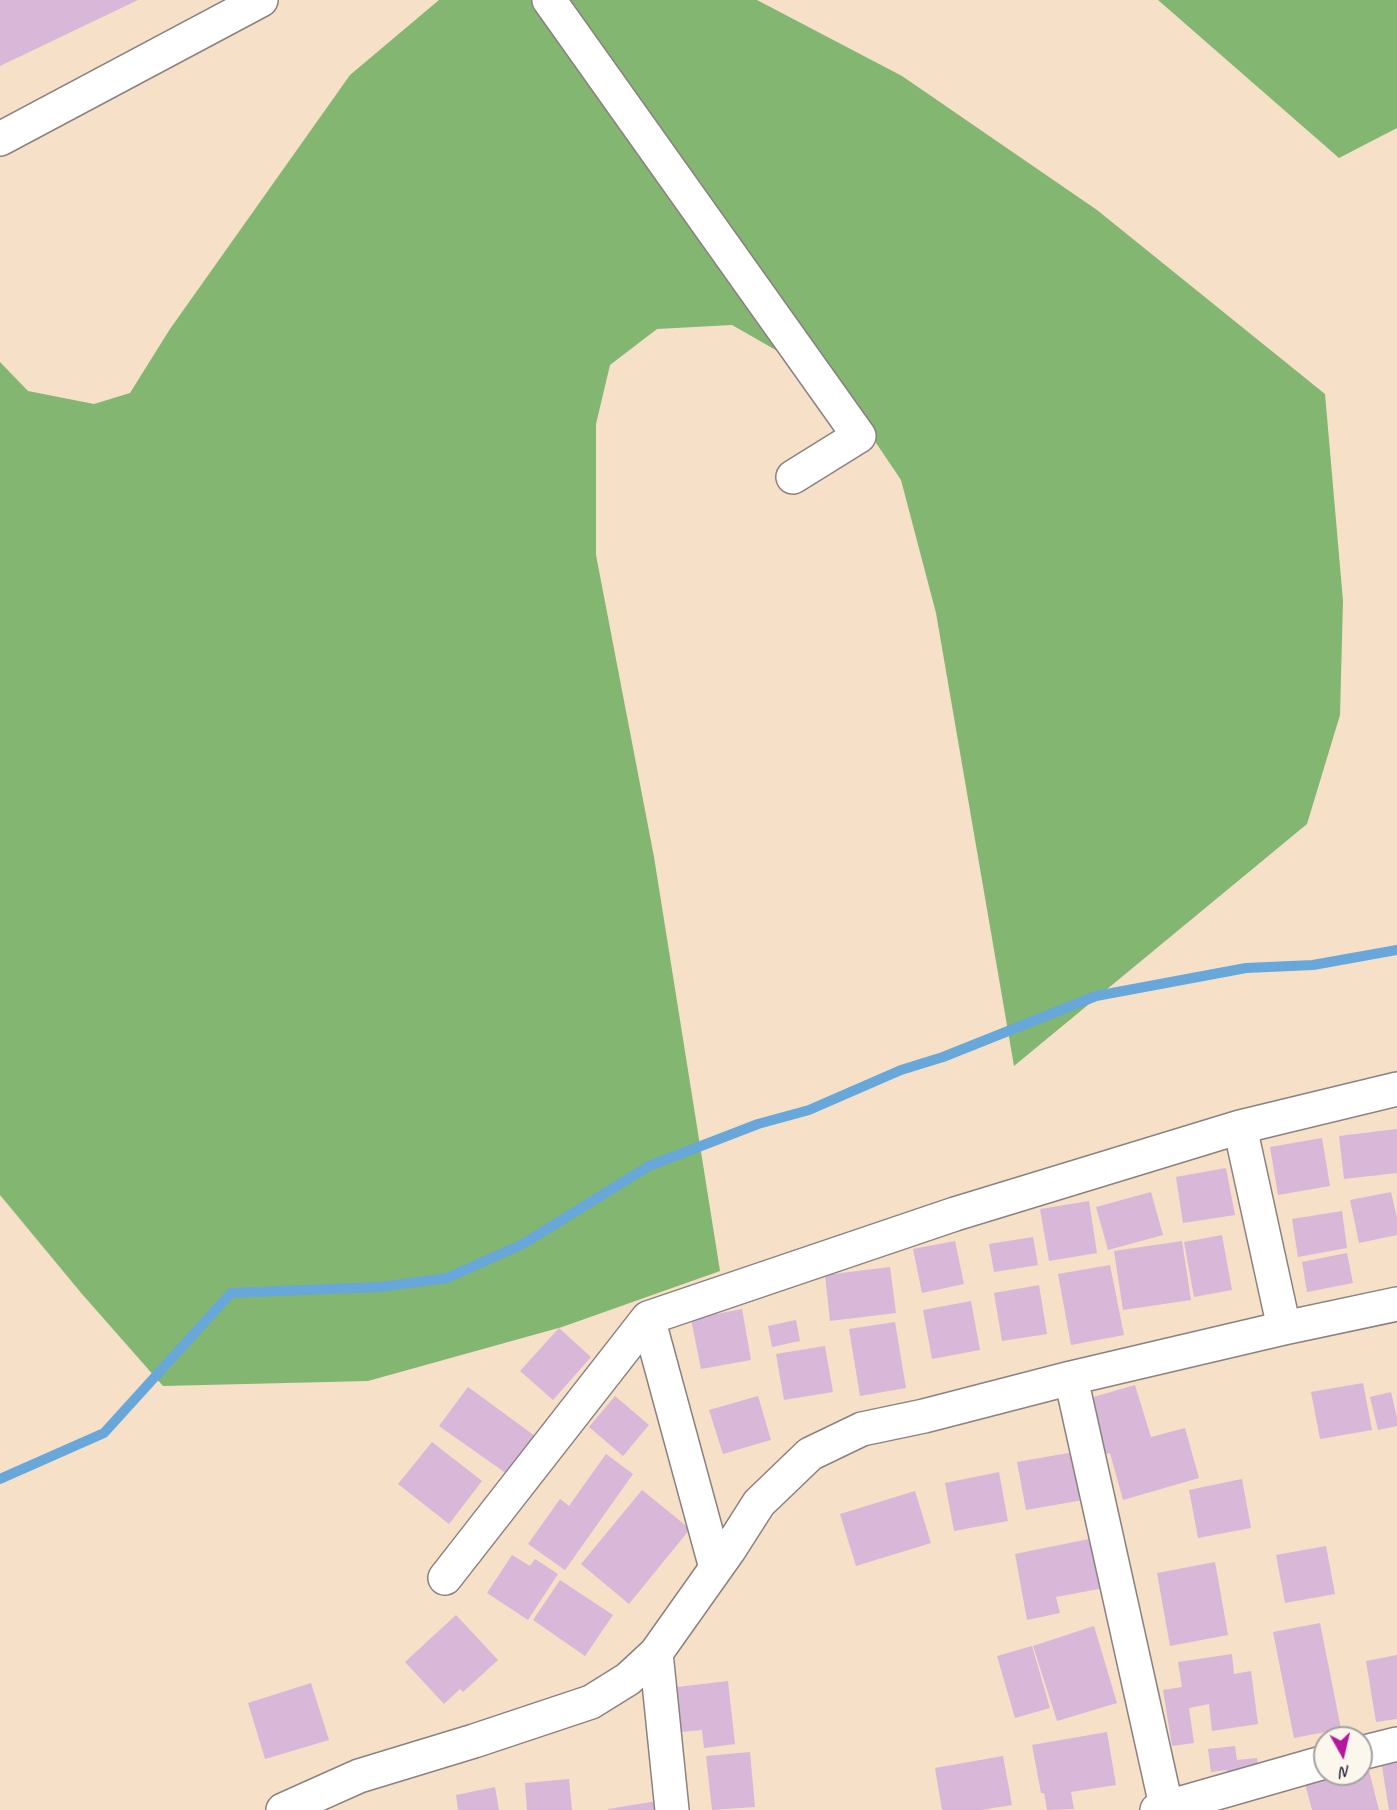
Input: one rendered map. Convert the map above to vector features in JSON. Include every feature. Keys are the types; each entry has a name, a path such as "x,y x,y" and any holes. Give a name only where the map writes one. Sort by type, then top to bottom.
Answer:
{"street":[{"path":"0,139 261,0"},
{"path":"549,0 859,436 793,477"},
{"path":"445,1578 648,1318 955,1214 1240,1127 1397,1089"},
{"path":"1240,1127 1284,1328"},
{"path":"283,1810 359,1776 591,1702 628,1679 656,1653 759,1503 810,1454 862,1429 1284,1328 1397,1304"},
{"path":"648,1318 716,1568"},
{"path":"1071,1378 1163,1809 1313,1765"},
{"path":"656,1653 672,1810"},
{"path":"1373,1750 1397,1744"}],"green space":[{"path":"439,0 757,0 902,76 1097,210 1325,394 1343,601 1340,715 1307,824 1014,1066 936,613 901,480 837,385 732,325 657,329 610,365 596,424 596,555 654,857 720,1271 562,1327 368,1381 163,1386 82,1294 0,1195 0,362 28,391 94,404 130,393 170,329 350,75"},
{"path":"1158,0 1397,0 1397,128 1339,158"}],"building":[{"path":"0,0 138,0 0,66"},
{"path":"1397,1129 1397,1173 1344,1179 1339,1136"},
{"path":"1322,1138 1330,1186 1278,1195 1270,1147"},
{"path":"1226,1168 1235,1215 1183,1223 1176,1177"},
{"path":"1151,1192 1163,1235 1108,1250 1096,1207"},
{"path":"1391,1192 1397,1218 1397,1235 1359,1243 1350,1200"},
{"path":"1089,1201 1097,1253 1049,1261 1040,1209"},
{"path":"1342,1211 1347,1248 1298,1257 1292,1219"},
{"path":"1222,1235 1232,1290 1194,1297 1184,1242"},
{"path":"1033,1237 1038,1265 994,1272 989,1244"},
{"path":"955,1241 964,1284 922,1293 913,1249"},
{"path":"1182,1241 1191,1300 1123,1310 1114,1251"},
{"path":"1347,1253 1353,1283 1307,1292 1302,1262"},
{"path":"1110,1265 1124,1335 1071,1345 1058,1274"},
{"path":"890,1267 896,1313 830,1321 825,1275"},
{"path":"1039,1285 1047,1334 1002,1341 994,1293"},
{"path":"971,1301 980,1350 932,1359 923,1310"},
{"path":"742,1309 751,1360 701,1369 691,1319"},
{"path":"796,1320 800,1341 772,1347 768,1326"},
{"path":"895,1322 906,1388 860,1396 849,1329"},
{"path":"559,1328 591,1357 553,1400 520,1371"},
{"path":"825,1346 833,1392 784,1400 776,1354"},
{"path":"1363,1383 1372,1430 1320,1439 1311,1392"},
{"path":"1135,1385 1151,1437 1185,1428 1199,1478 1123,1500 1110,1453 1106,1454 1090,1398"},
{"path":"468,1387 535,1436 507,1474 439,1426"},
{"path":"1391,1392 1397,1426 1378,1430 1370,1397"},
{"path":"615,1396 649,1425 623,1456 589,1427"},
{"path":"758,1396 771,1440 723,1454 709,1410"},
{"path":"432,1442 482,1481 449,1524 398,1484"},
{"path":"1080,1451 1089,1499 1026,1510 1017,1462"},
{"path":"606,1454 633,1474 565,1570 528,1544 560,1499 569,1506"},
{"path":"999,1472 1008,1521 954,1531 945,1483"},
{"path":"1242,1479 1251,1528 1198,1538 1189,1490"},
{"path":"642,1490 690,1529 629,1604 581,1564"},
{"path":"915,1491 931,1543 856,1566 840,1514"},
{"path":"1094,1538 1104,1588 1056,1597 1060,1613 1027,1620 1015,1554"},
{"path":"1326,1546 1335,1594 1285,1603 1276,1555"},
{"path":"512,1555 530,1566 535,1559 558,1574 528,1620 487,1593"},
{"path":"1215,1562 1228,1635 1170,1646 1157,1573"},
{"path":"560,1580 613,1615 585,1656 533,1620"},
{"path":"456,1615 498,1660 463,1692 460,1689 444,1704 405,1662"},
{"path":"1320,1623 1340,1726 1313,1726 1313,1734 1294,1738 1273,1632"},
{"path":"1094,1626 1117,1703 1057,1721 1033,1646"},
{"path":"1032,1646 1050,1708 1015,1718 997,1656"},
{"path":"1232,1654 1234,1674 1251,1671 1258,1724 1212,1731 1209,1704 1189,1708 1194,1743 1172,1746 1163,1690 1182,1687 1178,1662"},
{"path":"1397,1655 1397,1719 1376,1722 1366,1661"},
{"path":"728,1681 735,1744 704,1748 702,1730 681,1732 677,1687"},
{"path":"311,1683 329,1740 265,1759 248,1703"},
{"path":"1107,1732 1116,1785 1071,1792 1074,1809 1047,1810 1044,1793 1041,1793 1032,1745"},
{"path":"1235,1746 1237,1760 1257,1758 1259,1775 1228,1780 1227,1770 1211,1772 1208,1749"},
{"path":"750,1752 755,1807 712,1810 706,1756"},
{"path":"1003,1756 1012,1805 981,1810 942,1810 935,1768"},
{"path":"1397,1757 1397,1810 1389,1810 1381,1760"},
{"path":"569,1779 572,1810 527,1810 525,1783"},
{"path":"1313,1782 1313,1786 1373,1786 1379,1810 1312,1810 1305,1784"},
{"path":"495,1787 499,1810 458,1810 456,1795"},
{"path":"657,1801 659,1810 608,1810 608,1809"}],"waterway":[{"path":"0,1479 104,1433 231,1293 381,1287 447,1278 523,1244 649,1166 758,1124 809,1110 901,1070 943,1057 1096,996 1246,968 1313,965 1397,950"}]}
